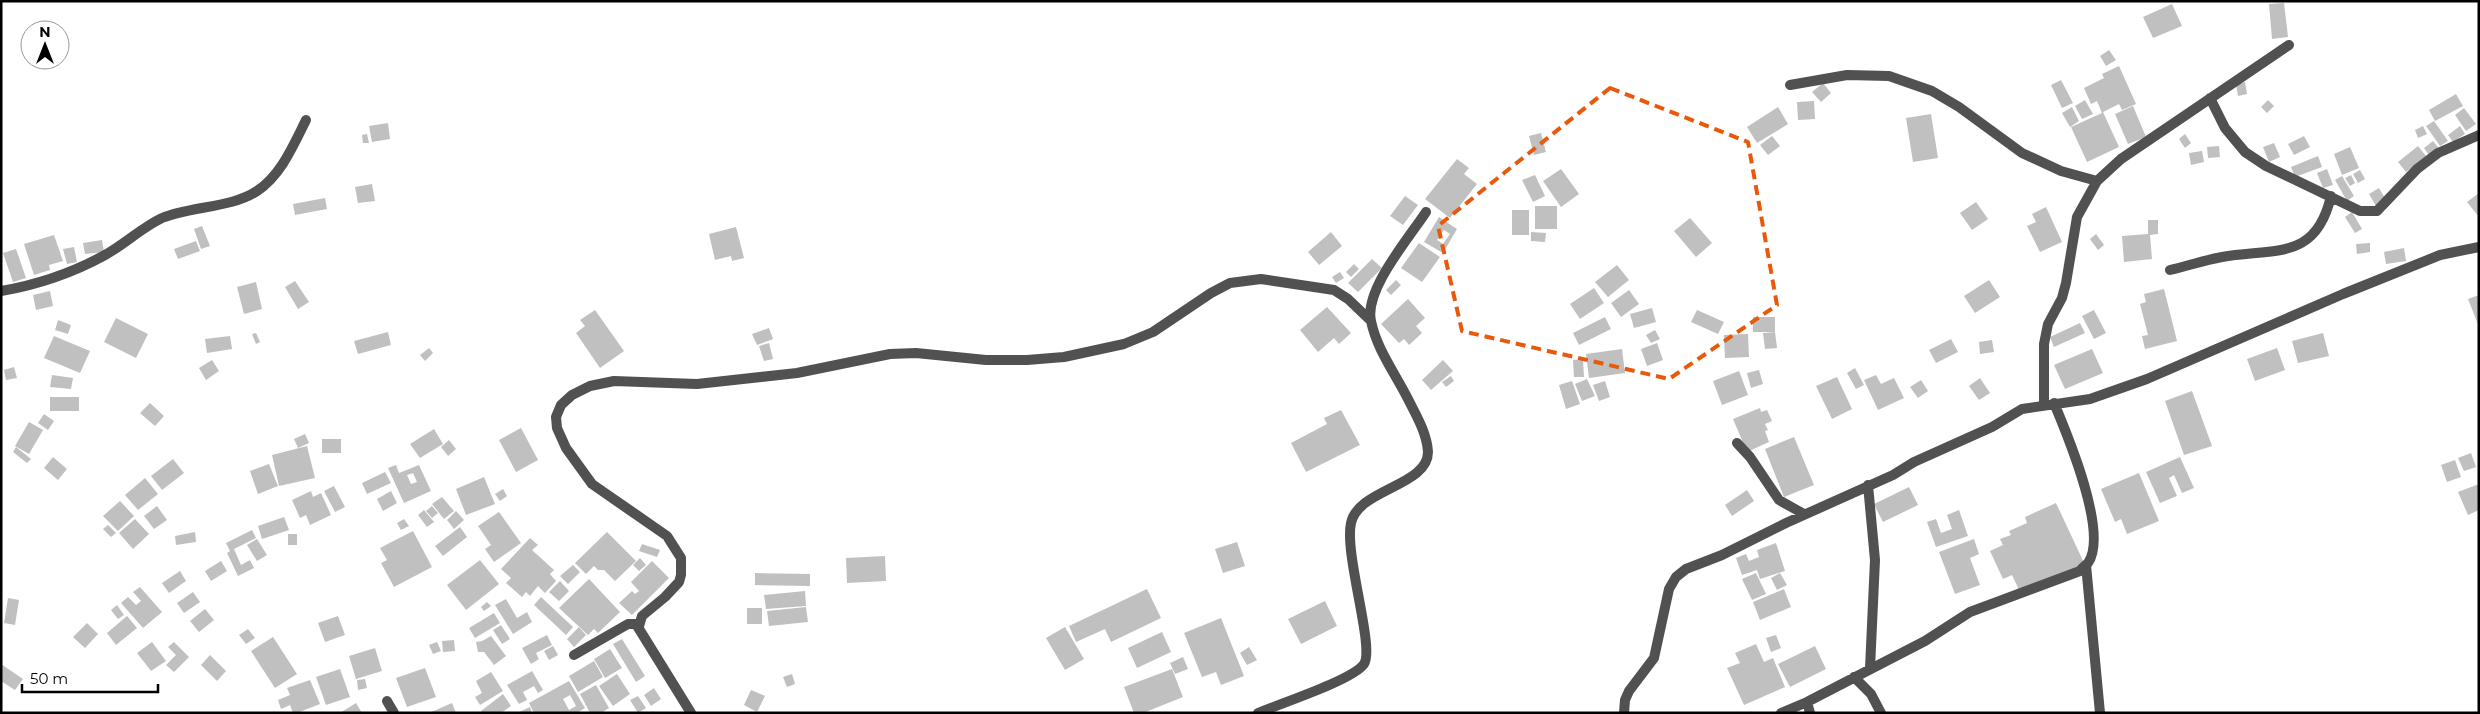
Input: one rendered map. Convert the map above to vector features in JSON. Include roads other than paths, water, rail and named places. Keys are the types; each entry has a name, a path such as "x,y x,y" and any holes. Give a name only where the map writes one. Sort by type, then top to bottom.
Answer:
{"street":[{"path":"1781,713 1807,702 1925,641 1970,612 2080,571 2089,562 2093,547 2093,533 2085,483 2049,403 2044,344 2048,324 2062,298 2066,283 2077,216 2098,181 2121,159 2289,45"},
{"path":"1790,85 1847,75 1889,76 1932,91 1960,107 2022,153 2061,171 2098,181"},
{"path":"2210,98 2225,128 2245,152 2266,166 2360,211 2377,211 2417,169 2438,153 2479,135"},
{"path":"1,291 73,270 105,255 141,229 164,217 233,201 257,191 274,176 289,155 306,120"},
{"path":"2170,270 2220,257 2273,252 2313,236 2327,214 2331,196"},
{"path":"1258,713 1341,679 1358,671 1364,664 1367,645 1350,545 1351,520 1370,501 1420,470 1426,462 1427,443 1400,384 1383,354 1370,320 1370,308 1374,293 1426,212"},
{"path":"1624,713 1625,700 1629,691 1654,658 1665,600 1676,577 1692,566 1753,541 1804,514 1992,427 2022,409 2049,403 2090,399 2147,379 2352,290 2440,256 2479,247"},
{"path":"691,713 639,626 642,616 665,598 679,582 681,558 667,536 592,484 566,448 557,428 556,417 561,405 572,395 590,386 614,380 697,384 797,373 890,354 916,353 986,360 1027,360 1064,357 1124,344 1153,332 1211,293 1230,283 1261,279 1334,290 1348,299 1370,320"},
{"path":"1737,443 1750,457 1779,500 1804,514"},
{"path":"1868,485 1875,560 1870,668"},
{"path":"2086,564 2100,713"},
{"path":"574,654 628,624 639,626"},
{"path":"1854,677 1871,694 1881,713"},
{"path":"387,701 394,713"},
{"path":"1807,702 1810,713"}]}
